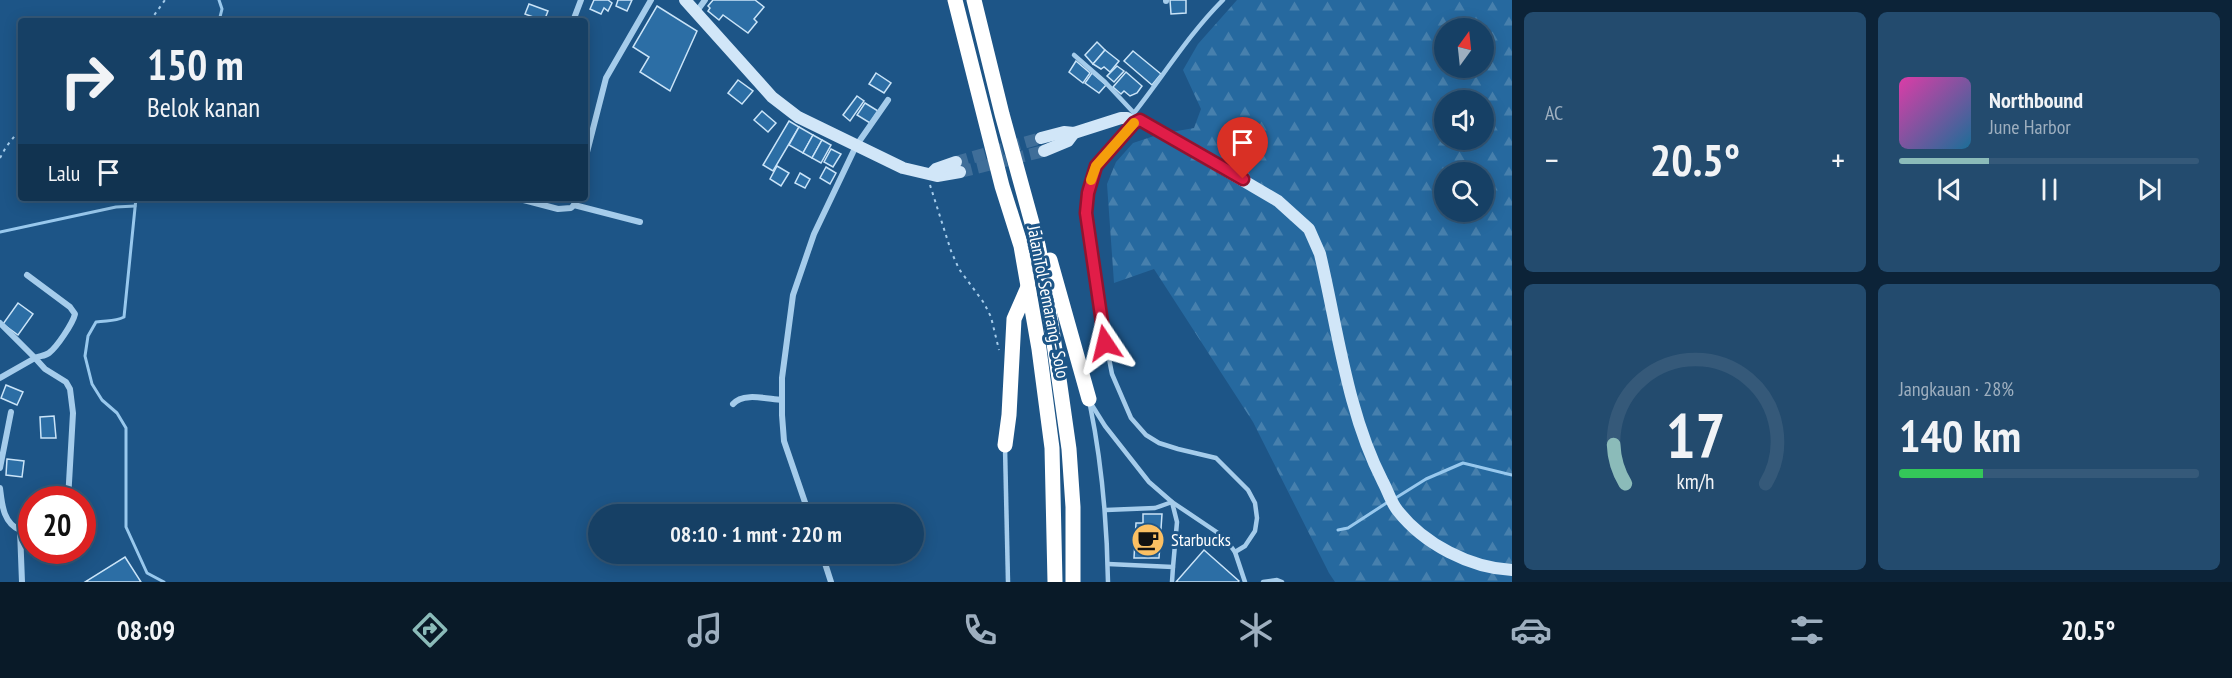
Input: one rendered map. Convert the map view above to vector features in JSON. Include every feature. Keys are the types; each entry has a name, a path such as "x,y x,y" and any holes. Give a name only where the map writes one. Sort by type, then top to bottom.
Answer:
{"highway":[{"name":"Jalan Tol Semarang–Solo","path":"955,0 1002,186 1020,246 1028,288 1052,448 1055,582"},
{"name":"Jalan Tol Semarang–Solo","path":"974,0 1045,280 1070,449 1073,582"},
{"path":"1026,199 1044,239 1089,399"},
{"path":"1005,446 1010,415 1014,319 1028,288"}],"street":[{"path":"574,18 581,0"},
{"path":"588,148 606,78 651,0"},
{"path":"685,0 786,109 892,164 929,173 936,169 958,167"},
{"path":"697,11 705,0"},
{"path":"806,504 784,441 782,400 788,324 795,286 814,234 856,146 888,100"},
{"path":"1043,144 1064,132 1074,133 1121,118 1134,118 1152,126 1261,190 1278,201 1309,229 1320,254 1348,384 1373,462 1396,509 1415,528 1435,543 1463,559 1488,568 1512,570"},
{"path":"527,201 558,209 571,208 575,201 640,222"},
{"path":"0,378 53,349 75,314 70,306 27,275"},
{"path":"0,323 45,369 66,381 70,388 73,413 69,486"},
{"path":"733,404 736,400 744,398 782,400"},
{"path":"0,468 11,412"},
{"path":"0,488 8,521 18,528"},
{"path":"21,564 22,582"},
{"path":"825,564 831,582"}],"lane":[{"path":"1223,0 1205,18 1134,118 1096,166 1088,193 1086,213 1100,312 1112,374 1131,418 1146,435 1159,443 1216,458 1248,490 1255,504 1257,518 1255,531 1245,546 1235,552"},
{"path":"1074,55 1129,105 1134,118"},
{"path":"1089,399 1105,426 1149,482 1172,502 1224,537 1235,552 1245,582"},
{"path":"1089,399 1100,455 1106,510 1108,582"},
{"path":"1005,446 1008,582"},
{"path":"1106,510 1155,508 1172,502"},
{"path":"1172,502 1177,522 1172,582"},
{"path":"1108,564 1173,567"},
{"path":"1263,582 1277,580 1282,582"}],"path":[{"path":"152,18 165,0"},
{"path":"0,158 18,133"},
{"path":"929,173 959,269 991,317 999,358"}],"green space":[{"path":"1237,0 1512,0 1512,582 1335,582 1253,422 1154,269 1114,283 1107,184 1116,162 1133,143 1160,134 1194,128 1201,109 1183,70 1198,44"}],"building":[{"path":"594,0 608,0 612,3 608,11 604,8 601,14 590,9"},
{"path":"618,0 632,0 627,11 616,6"},
{"path":"713,0 755,0 764,7 754,19 757,22 748,33 723,15 719,20 708,11 710,8 708,6"},
{"path":"1170,0 1186,0 1186,13 1171,14"},
{"path":"529,4 548,11 545,18 536,18 525,14"},
{"path":"657,6 697,31 670,91 640,72 649,57 633,47"},
{"path":"1097,42 1105,50 1093,64 1085,55"},
{"path":"1105,50 1119,61 1110,72 1104,67 1101,69 1093,64"},
{"path":"1133,51 1161,74 1152,85 1124,61"},
{"path":"1076,61 1090,73 1083,83 1069,72"},
{"path":"1117,66 1124,71 1114,82 1107,76"},
{"path":"1126,72 1142,86 1137,93 1130,96 1124,91 1121,94 1113,87"},
{"path":"876,73 891,83 884,93 869,84"},
{"path":"1092,73 1106,85 1099,93 1085,83"},
{"path":"738,80 753,91 742,104 728,93"},
{"path":"857,96 864,101 850,121 843,115"},
{"path":"865,103 878,111 870,123 857,115"},
{"path":"762,111 776,123 768,132 754,120"},
{"path":"789,121 799,127 773,171 763,165"},
{"path":"799,127 813,135 803,153 789,145"},
{"path":"813,135 822,140 812,158 803,153"},
{"path":"822,140 831,145 821,163 812,158"},
{"path":"831,149 841,154 833,167 824,162"},
{"path":"777,166 789,173 781,186 770,179"},
{"path":"826,167 836,173 830,184 820,178"},
{"path":"800,173 810,179 805,188 795,183"},
{"path":"18,303 33,314 18,335 3,324"},
{"path":"6,385 23,392 17,405 1,398"},
{"path":"54,416 56,438 41,438 40,417"},
{"path":"7,459 24,461 22,477 6,475"},
{"name":"Starbucks","path":"1143,514 1162,514 1159,558 1134,558 1136,523 1143,523"},
{"path":"1204,550 1239,581 1176,582"},
{"path":"125,557 141,582 85,582"}],"waterway":[{"path":"219,0 222,9 220,18"},
{"path":"136,201 124,317 96,322 88,336 85,356 92,384 102,400 117,413 126,428 126,527 147,573 164,582"},
{"path":"0,232 116,207 135,206"},
{"path":"1394,499 1426,479 1463,463 1512,475"},
{"path":"1338,530 1348,528 1388,502"}],"tunnel":[{"path":"956,162 1041,138"},
{"path":"960,172 1044,151"}],"slow traffic":[{"path":"1091,180 1096,166 1134,123"}],"place":[{"name":"Starbucks","path":"1148,540"}],"route":[{"path":"1105,343 1086,213 1089,184 1096,166 1134,123 1140,120 1243,179"}]}
